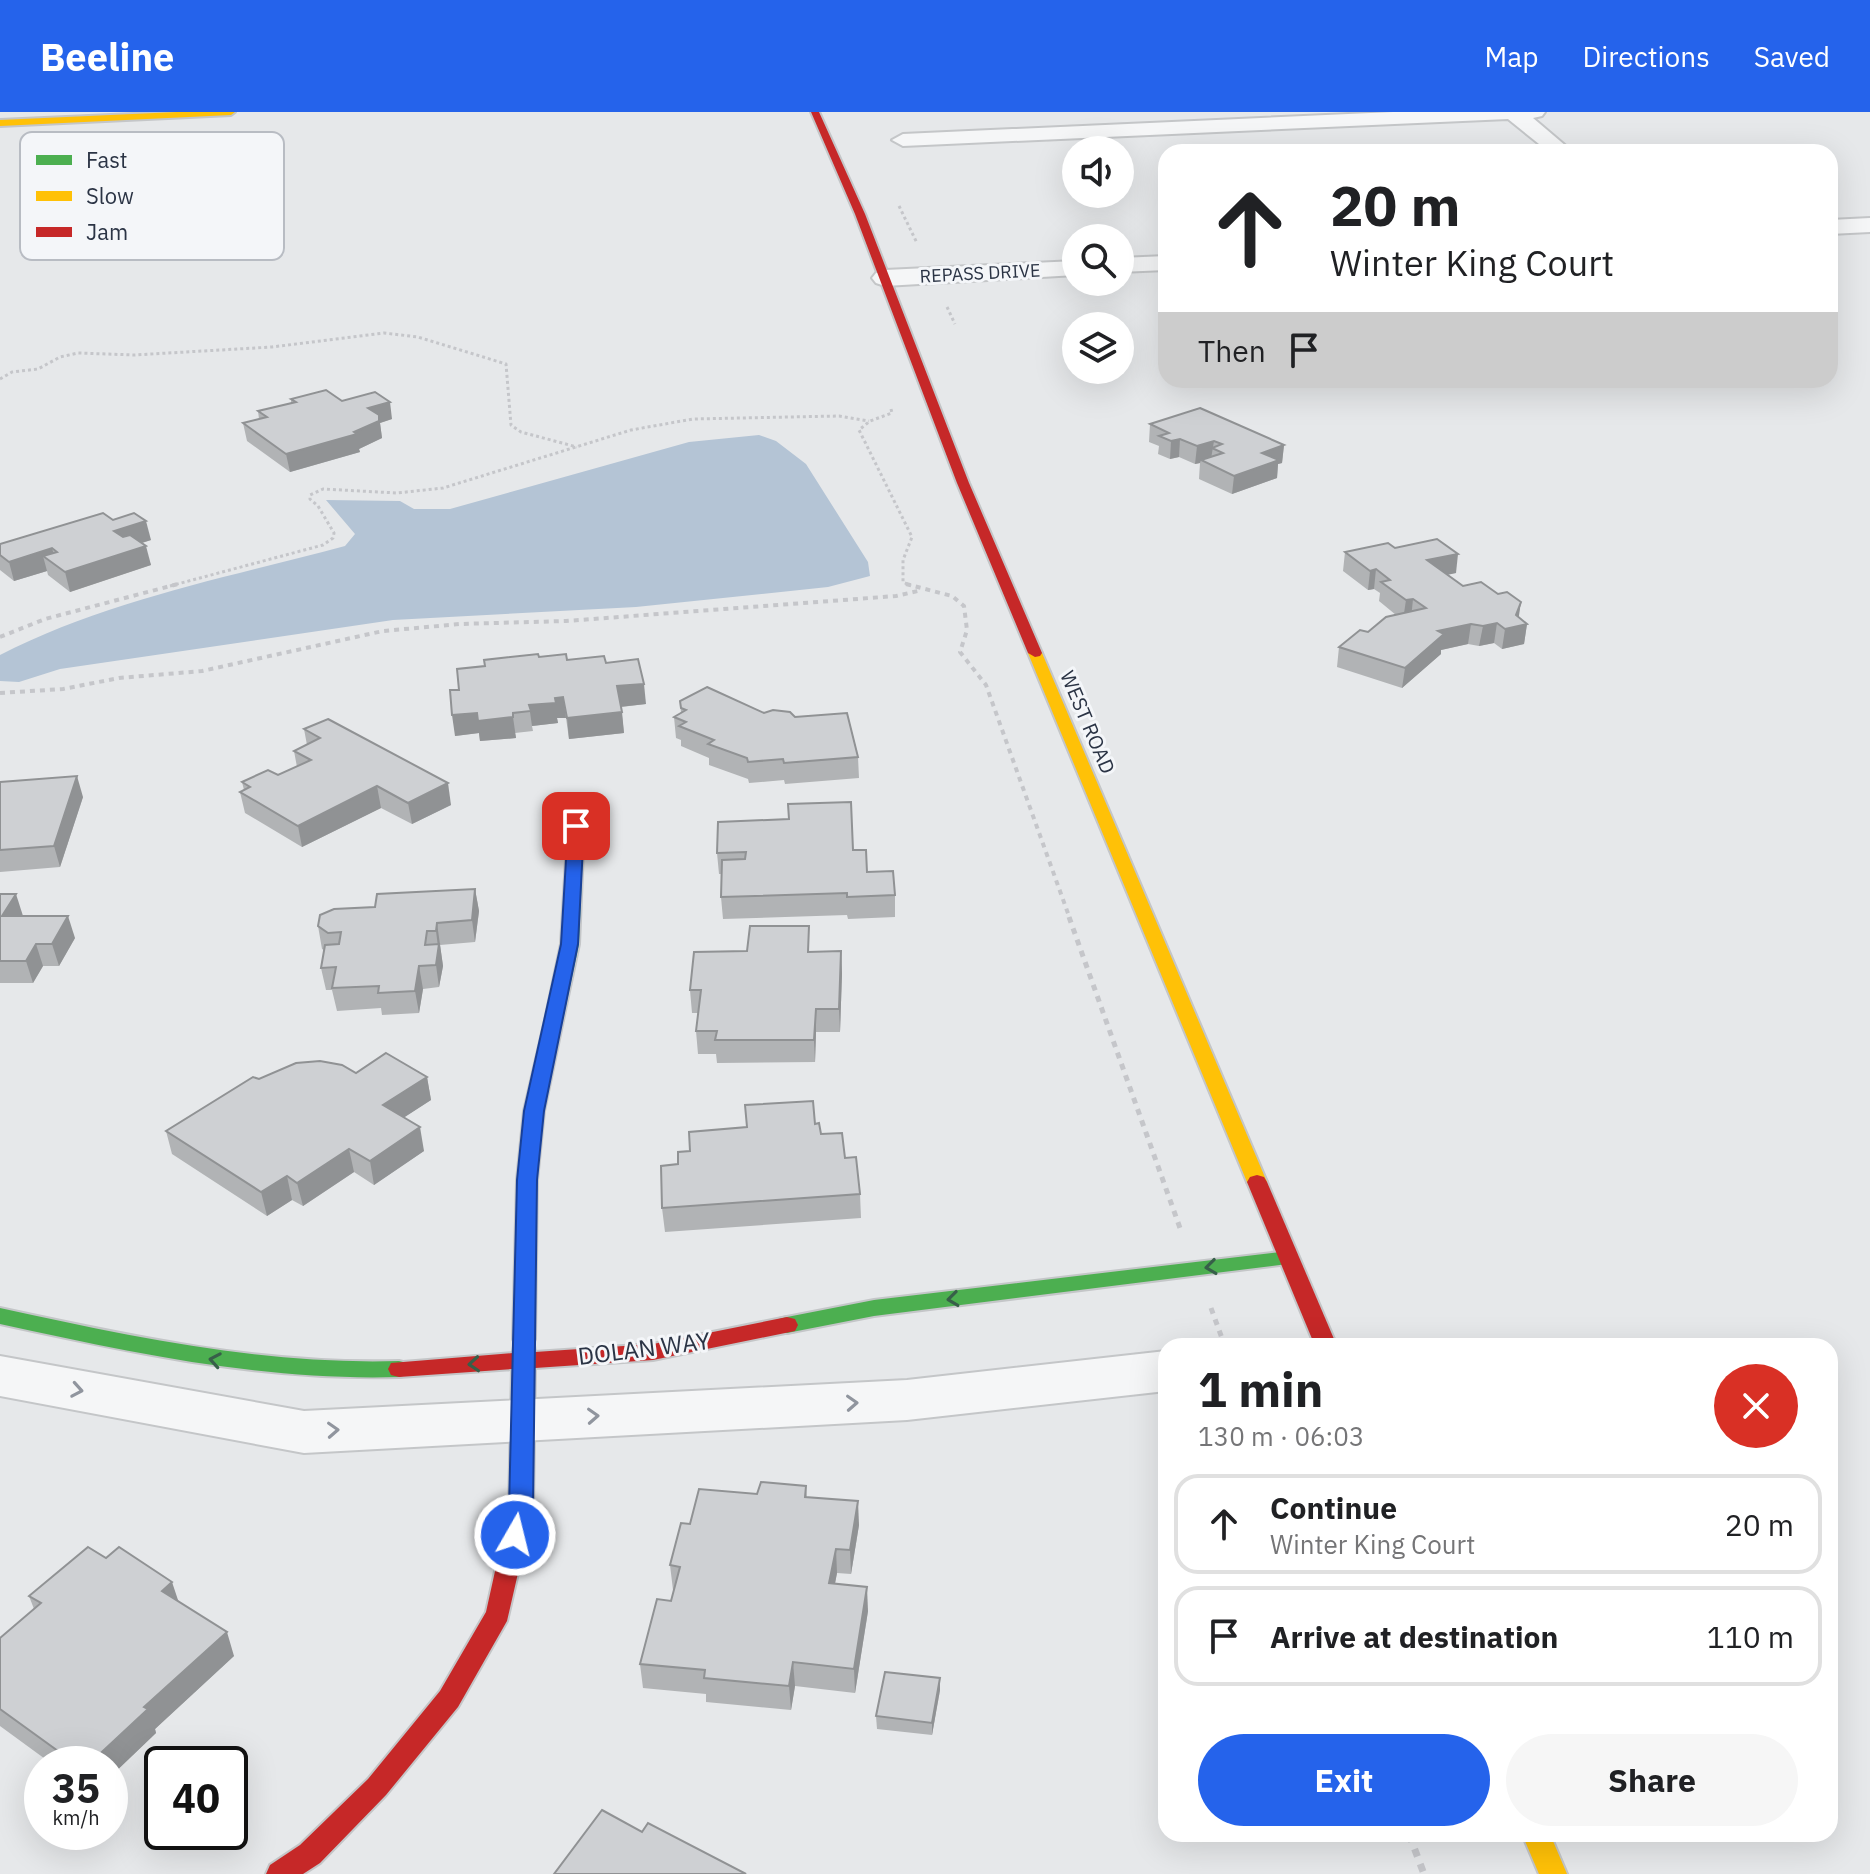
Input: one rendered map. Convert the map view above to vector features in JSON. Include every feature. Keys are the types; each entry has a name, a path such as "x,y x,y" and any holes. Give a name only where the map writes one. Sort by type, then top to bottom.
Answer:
{"street":[{"path":"0,123 231,112"},
{"name":"WEST ROAD","path":"815,112 885,278 963,483 1323,1338"},
{"path":"1512,112 1552,144"},
{"path":"903,140 1535,112"},
{"path":"1482,113 1520,144"},
{"path":"1838,227 1870,225"},
{"path":"1134,264 1158,263"},
{"name":"REPASS DRIVE","path":"885,278 1062,269"},
{"path":"280,1874 310,1854 377,1787 449,1699 498,1614 521,1508 528,1166 534,1111 570,944 576,826"},
{"name":"DOLAN WAY","path":"0,1316 237,1364 343,1373 653,1352 874,1308 1288,1258"},
{"path":"0,1376 304,1432 907,1400 1158,1372"},
{"path":"1539,1842 1553,1874"}],"path":[{"path":"894,194 955,324"},
{"path":"0,379 12,372 38,369 60,357 78,353 134,355 215,348 263,348 357,334 399,333 500,360 509,366 511,425 521,432 578,447"},
{"path":"890,404 892,413 870,421 859,430 912,537 903,560 903,582 919,591 952,596 962,603 969,631 960,652 986,685 1178,1223"},
{"path":"0,637 45,619 323,545 333,538 334,533 318,506 310,499 315,492 345,488 397,493 443,488 631,430 693,419 839,416 870,421"},
{"path":"0,693 63,689 119,678 202,671 383,631 460,624 566,621 896,596 919,591"},
{"path":"1412,1842 1424,1874"}],"water":[{"path":"759,435 776,441 806,464 868,562 870,576 828,587 636,607 393,620 60,669 19,682 0,681 0,655 83,619 170,592 345,546 355,534 326,500 400,501 414,509 450,509 689,442"}],"building":[{"path":"326,390 342,401 375,392 390,402 368,408 379,415 379,421 354,432 357,434 286,454 243,423 267,417 258,411 296,402 291,399"},
{"path":"1200,408 1284,445 1262,453 1279,460 1234,476 1201,460 1223,453 1212,448 1222,444 1214,441 1197,446 1180,439 1171,441 1159,436 1169,433 1150,424"},
{"path":"103,513 113,520 134,513 146,521 114,531 123,537 130,535 146,546 65,572 43,556 57,552 52,548 9,562 0,555 0,544"},
{"path":"1437,539 1458,554 1427,560 1463,586 1481,582 1498,594 1507,592 1521,602 1516,615 1527,624 1505,629 1497,623 1483,626 1471,624 1438,631 1444,634 1405,668 1339,647 1360,630 1368,632 1386,617 1426,608 1413,599 1406,600 1381,582 1390,580 1376,569 1370,571 1345,552 1388,543 1395,548"},
{"path":"538,654 539,657 566,654 567,660 604,656 606,663 638,659 644,684 617,686 622,712 567,718 563,697 555,698 556,703 529,705 531,711 513,713 513,717 478,721 477,713 452,715 450,690 459,690 457,669 485,666 484,660"},
{"path":"707,687 764,713 773,710 790,712 795,717 847,713 858,757 784,763 783,759 748,762 747,758 708,744 714,740 679,726 686,722 674,717 686,710 681,708 680,701"},
{"path":"328,719 448,783 408,803 377,786 298,826 240,792 250,787 242,782 268,770 278,775 311,760 294,751 320,738 304,729"},
{"path":"77,776 54,846 0,850 0,782"},
{"path":"851,802 853,850 866,850 867,872 893,871 895,895 847,897 847,893 721,897 722,860 745,859 746,852 717,853 718,822 789,819 788,804"},
{"path":"475,889 472,920 437,923 436,931 427,931 425,945 439,944 436,965 419,966 415,991 378,993 379,986 332,988 336,967 321,968 325,945 339,944 341,932 328,933 318,926 320,915 334,909 375,907 377,894"},
{"path":"0,894 16,894 2,916 68,916 52,944 36,944 26,961 0,961"},
{"path":"750,926 809,926 808,952 841,951 839,1009 816,1009 814,1040 715,1040 717,1031 696,1031 701,990 690,990 694,952 747,951"},
{"path":"386,1053 427,1077 383,1105 420,1127 370,1161 349,1149 297,1183 287,1176 261,1192 166,1131 253,1077 259,1079 296,1063 320,1061 342,1065 356,1073"},
{"path":"813,1101 815,1124 819,1123 821,1134 842,1133 845,1158 856,1157 860,1194 662,1208 661,1166 678,1164 678,1152 690,1151 689,1132 747,1127 745,1105"},
{"path":"761,1482 806,1486 805,1497 858,1501 850,1550 836,1549 829,1583 867,1587 854,1669 793,1662 789,1686 704,1678 705,1670 640,1664 657,1599 671,1601 680,1567 670,1565 681,1523 690,1524 699,1489 757,1494"},
{"path":"88,1547 106,1558 119,1547 172,1582 162,1591 227,1632 144,1707 148,1709 108,1746 51,1746 0,1709 0,1638 41,1603 29,1596"},
{"path":"885,1672 940,1678 932,1723 876,1716"},
{"path":"602,1810 642,1832 648,1823 746,1874 554,1874"}],"traffic: fast":[{"path":"554,1020 570,944 576,826"},
{"path":"787,1325 874,1308 1288,1258"},
{"path":"0,1316 248,1364 348,1370 399,1369"}],"traffic: slow":[{"path":"0,123 231,112"},
{"path":"1035,653 1257,1182"},
{"path":"524,1339 527,1180 534,1111 554,1020"},
{"path":"1539,1842 1553,1874"}],"traffic: jam":[{"path":"815,112 860,214 963,483 1035,653"},
{"path":"1257,1182 1323,1338"},
{"path":"399,1369 653,1352 787,1325"},
{"path":"280,1874 310,1854 377,1787 449,1699 498,1614 521,1508 524,1339"}],"route":[{"path":"515,1535 521,1508 527,1180 534,1111 570,944 576,826"}]}
